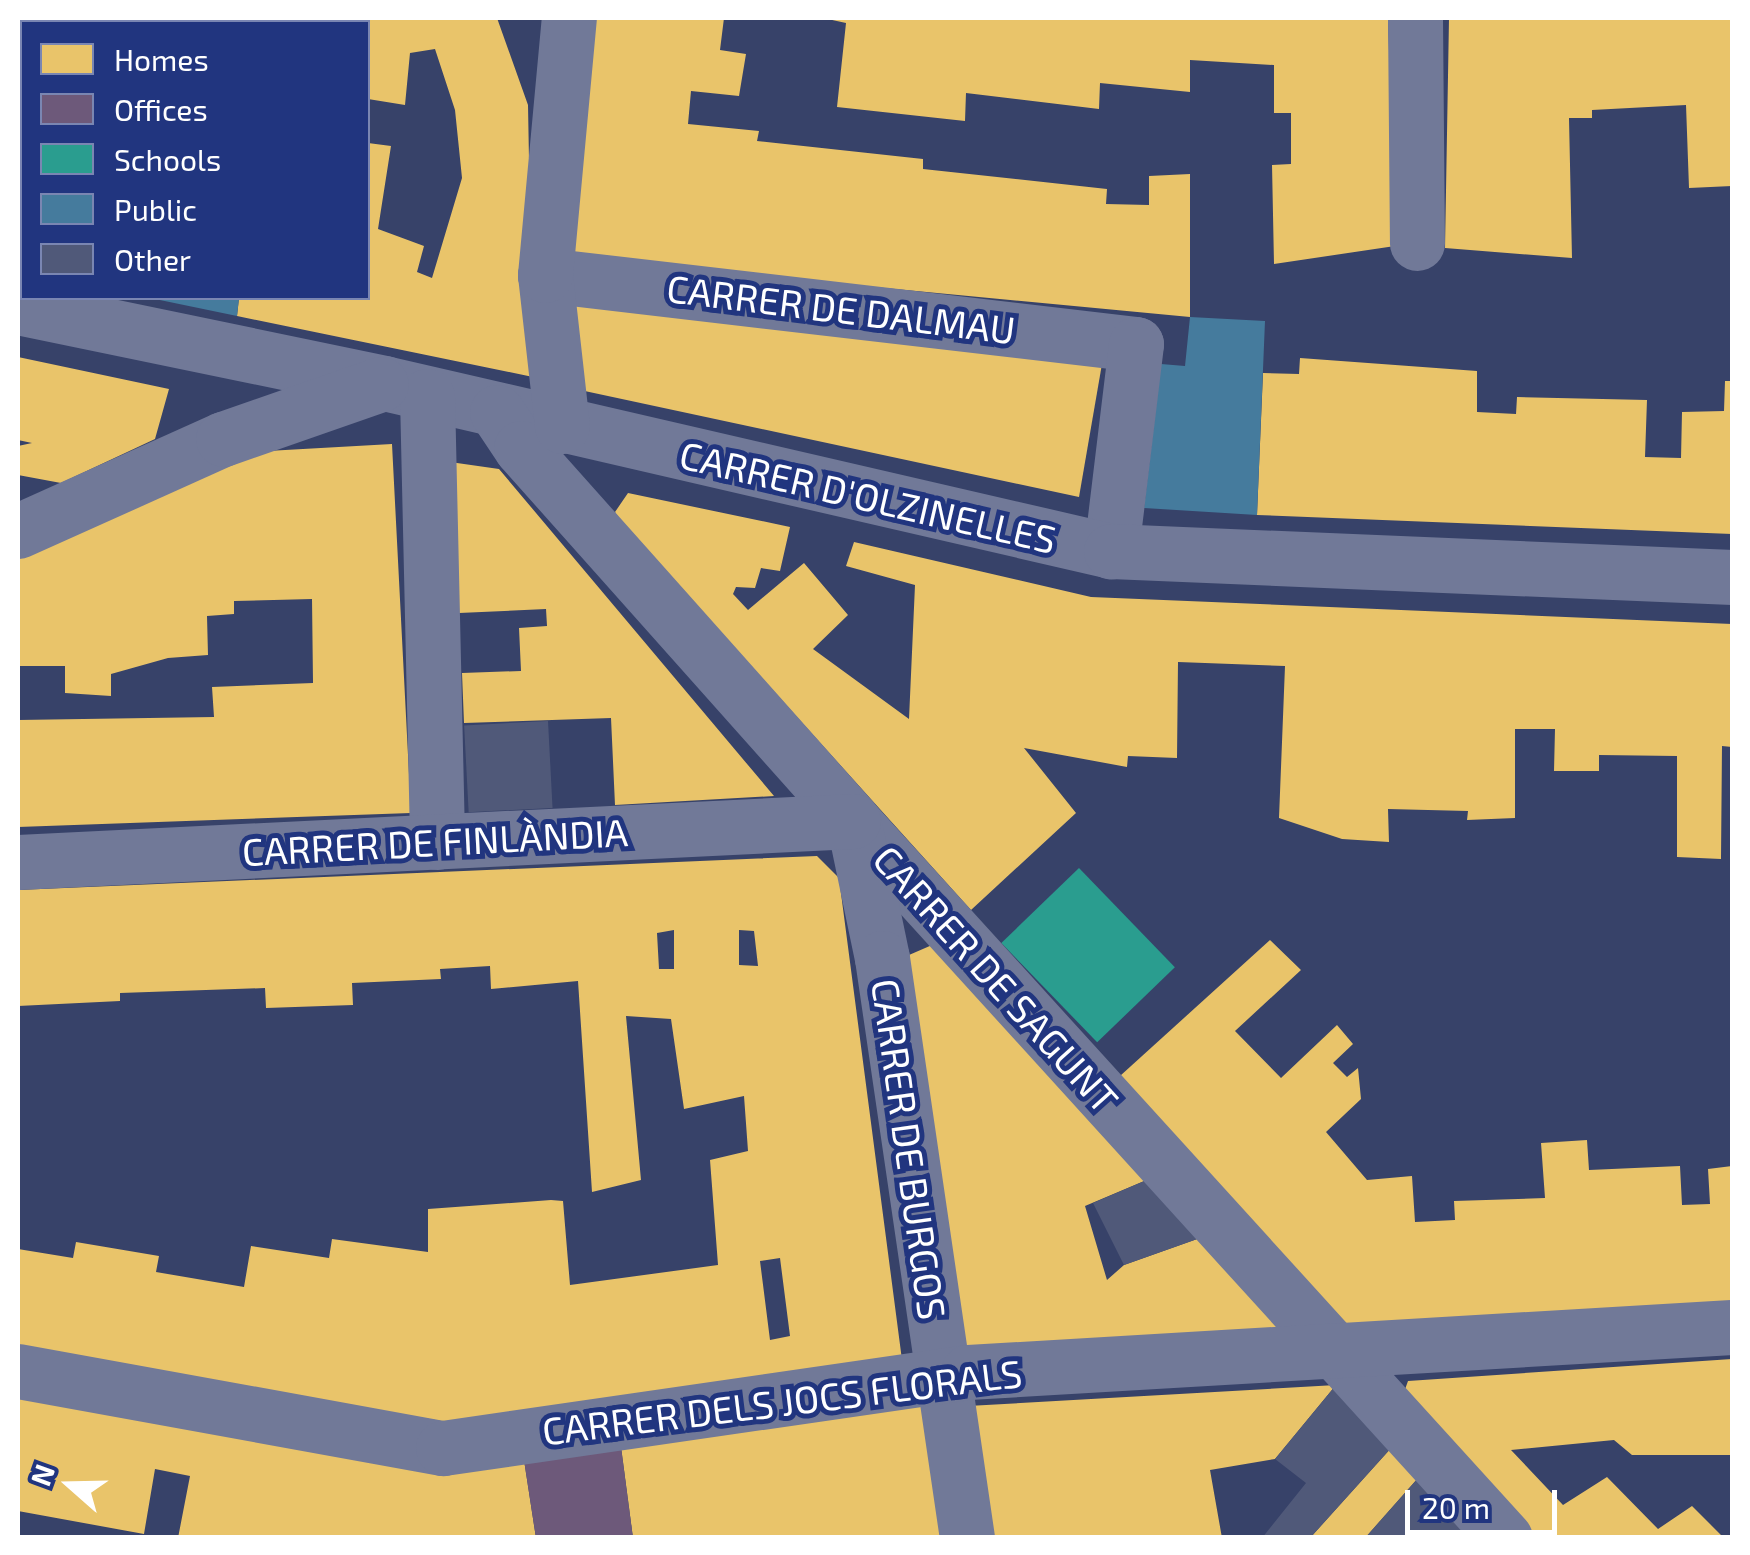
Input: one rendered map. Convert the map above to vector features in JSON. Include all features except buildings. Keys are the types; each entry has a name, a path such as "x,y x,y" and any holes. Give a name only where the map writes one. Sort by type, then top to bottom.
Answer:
{"street":[{"path":"562,426 545,275 569,18"},
{"path":"1415,18 1417,243"},
{"name":"CARRER DE DALMAU","path":"545,275 1136,344 1111,551"},
{"name":"CARRER D'OLZINELLES","path":"18,307 406,390 1111,551 1732,577"},
{"path":"18,531 223,439 406,390 437,842"},
{"name":"CARRER DE SAGUNT","path":"497,412 521,448 853,821 1341,1353 1505,1538"},
{"name":"CARRER DE FINLÀNDIA","path":"18,862 853,821"},
{"name":"CARRER DE BURGOS","path":"853,821 882,958 967,1538"},
{"name":"CARRER DELS JOCS FLORALS","path":"18,1371 444,1448 943,1374 1341,1353 1732,1326"}]}
